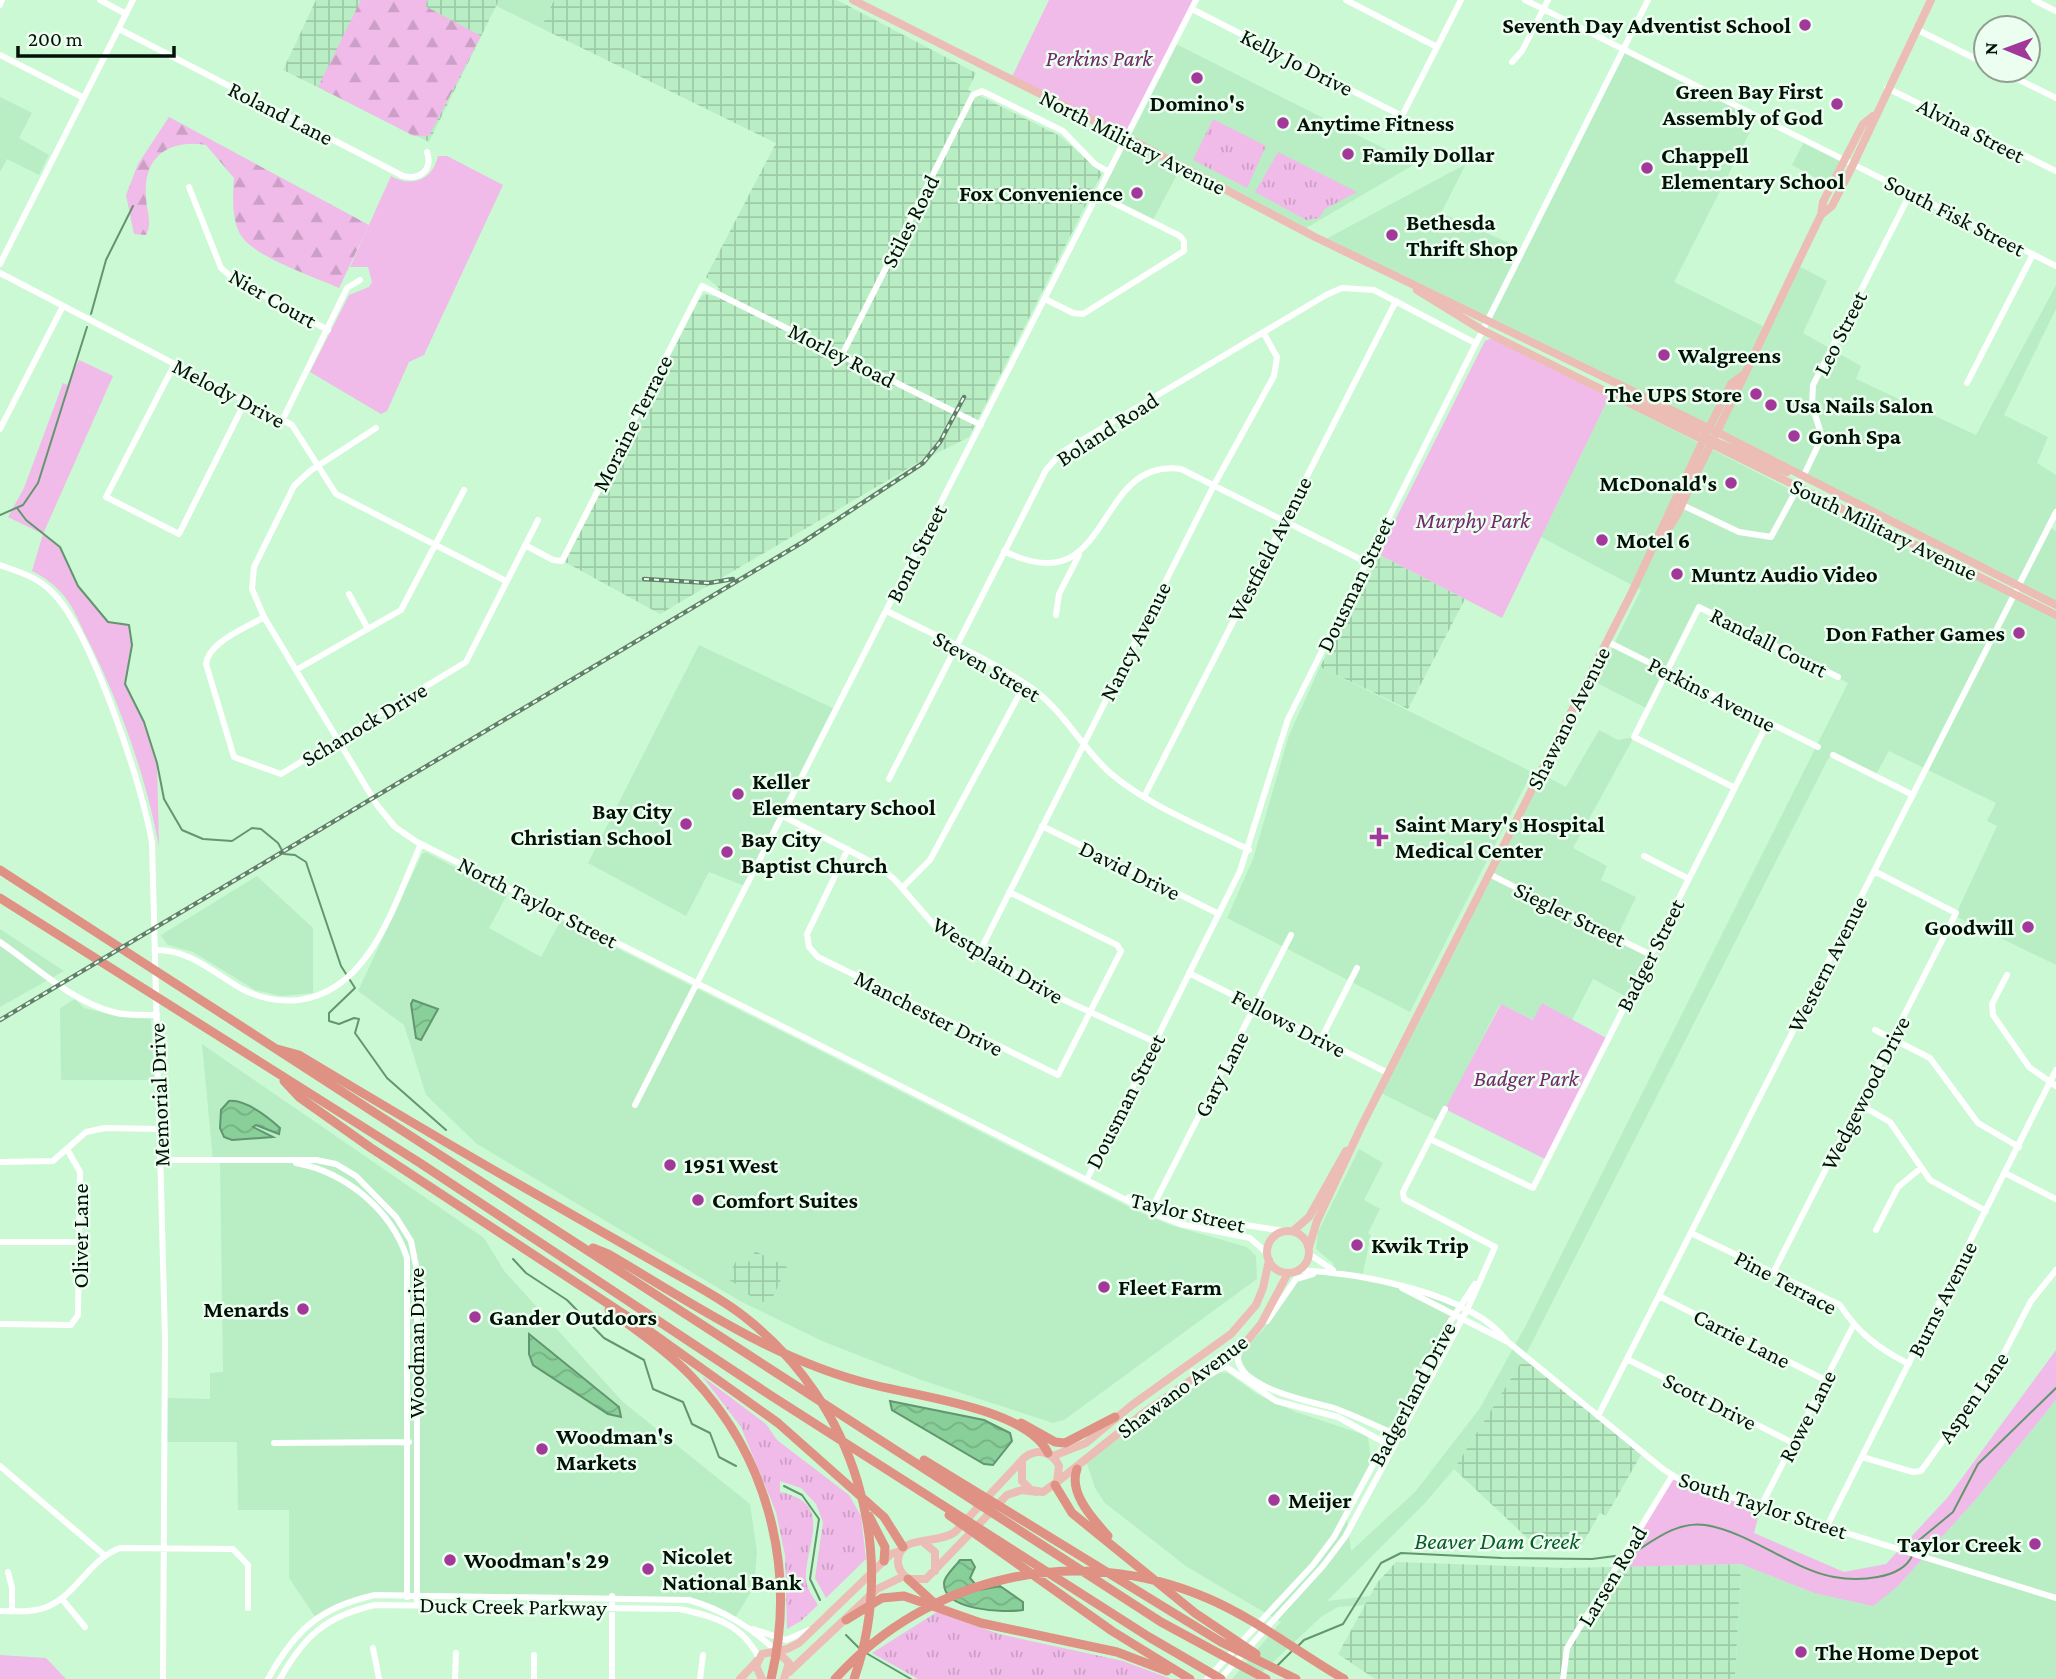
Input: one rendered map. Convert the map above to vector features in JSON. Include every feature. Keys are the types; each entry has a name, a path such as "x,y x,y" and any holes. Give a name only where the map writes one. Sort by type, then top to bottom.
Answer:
{"highway":[{"path":"0,870 876,1436 1017,1521 1224,1639 1297,1677"},
{"path":"0,898 275,1070 995,1541 1221,1679"},
{"path":"272,1048 299,1055 728,1305 770,1339 811,1385 838,1430 857,1479 867,1521 872,1577 866,1633 854,1679"},
{"path":"275,1070 299,1097 573,1280 778,1423 891,1523 902,1549"},
{"path":"582,1244 608,1254 717,1320 796,1360 855,1380 999,1415 1059,1443 1072,1441 1115,1417"},
{"path":"573,1280 582,1292 678,1364 730,1424 752,1465 770,1514 779,1558 780,1619 771,1679"},
{"path":"999,1415 1042,1444 1050,1455"},
{"path":"1077,1469 1074,1480 1081,1499 1114,1546"},
{"path":"1056,1484 1065,1506 1224,1639"},
{"path":"848,1486 882,1540 886,1552 884,1561"},
{"path":"1017,1521 1216,1654 1266,1679"},
{"path":"995,1541 1112,1631 1189,1679"},
{"path":"835,1679 881,1636 938,1601 998,1580 1044,1572 1078,1570 1136,1576 1203,1597 1340,1677"},
{"path":"906,1577 921,1594 962,1617"},
{"path":"846,1620 879,1599 896,1595 962,1617 1117,1651 1189,1679"}],"main road":[{"name":"North Military Avenue","path":"853,0 1412,285 1487,320 1710,436"},
{"name":"Shawano Avenue","path":"1309,1251 1317,1222 1362,1125 1659,536 1665,534 1677,502 1710,436 1740,388 1743,374 1821,215 1832,206 1849,162 1871,128 1873,116 1931,0"},
{"name":"North Military Avenue","path":"1412,285 1426,298 1482,330 1626,401 1710,436"},
{"name":"South Military Avenue","path":"1710,436 1803,477 2016,590 2056,615"},
{"name":"South Military Avenue","path":"1710,436 1798,487 2016,590 2056,605"},
{"name":"Shawano Avenue","path":"1293,1231 1309,1217 1322,1188 1362,1125"},
{"path":"1283,1231 1293,1231 1303,1237 1309,1251 1299,1270 1288,1273 1276,1269 1268,1256 1271,1239 1283,1231"},
{"name":"Shawano Avenue","path":"1050,1455 1078,1448 1115,1417 1211,1350 1245,1321 1263,1289 1268,1256"},
{"name":"Shawano Avenue","path":"1056,1484 1155,1405 1244,1343 1261,1324 1288,1273"},
{"path":"740,1679 766,1651 794,1646 891,1554 920,1541 941,1540 955,1532 1022,1462 1036,1452 1050,1455 1060,1471 1056,1484 1037,1492 1022,1490 1007,1495 934,1571 920,1581 906,1577 877,1589 788,1676"},
{"path":"1022,1462 1022,1481 1037,1492"},
{"path":"920,1541 935,1552 934,1571"},
{"path":"902,1549 898,1564 906,1577"},
{"path":"776,1650 788,1659 788,1676"},
{"path":"758,1660 757,1671 762,1679"}],"street":[{"path":"100,0 126,14"},
{"path":"0,264 133,0"},
{"name":"Bond Street","path":"635,1105 1196,0"},
{"path":"1346,0 1437,47 1461,0"},
{"name":"South Fisk Street","path":"1525,0 2056,266"},
{"path":"1512,62 1522,51 1548,0"},
{"name":"Dousman Street","path":"1087,1179 1249,850 1288,719 1648,0"},
{"path":"2034,0 2056,11"},
{"name":"Kelly Jo Drive","path":"1192,9 1402,116 1437,47"},
{"name":"Roland Lane","path":"119,29 402,176 418,177 425,171 429,160 427,152"},
{"path":"1916,29 1972,57"},
{"path":"0,55 84,98"},
{"path":"2026,84 2056,99"},
{"name":"Alvina Street","path":"1887,88 2056,171"},
{"name":"Stiles Road","path":"842,355 973,95 982,91 1063,131 1094,164 1110,172"},
{"name":"Nier Court","path":"189,187 221,268 235,280 328,330"},
{"name":"Leo Street","path":"1803,477 1822,437 1812,405 1813,385 1910,192"},
{"path":"1045,299 1073,313 1083,314 1184,251 1184,241 1180,236 1098,195"},
{"path":"1967,383 2033,254"},
{"name":"Melody Drive","path":"0,273 282,421 298,431 336,494 506,580"},
{"path":"282,421 348,286 360,280"},
{"name":"Morley Road","path":"702,286 981,425"},
{"name":"Moraine Terrace","path":"525,545 553,560 562,561 702,286"},
{"name":"Boland Road","path":"889,779 1046,470 1062,452 1342,288 1374,290 1475,343"},
{"name":"Westfield Avenue","path":"1144,797 1396,301"},
{"path":"0,429 63,306"},
{"name":"Nancy Avenue","path":"979,953 1213,485 1277,368 1277,357 1264,332"},
{"path":"174,365 106,497 179,534 245,402"},
{"name":"North Taylor Street","path":"376,428 317,466 294,486 254,567 253,589 264,617 386,818 401,833 421,844 1121,1195"},
{"path":"1004,551 1033,562 1052,562 1079,553 1091,544 1125,488 1150,471 1164,467 1181,469 1366,562"},
{"path":"1677,502 1739,532 1771,537 1798,487"},
{"path":"296,670 401,610 464,490"},
{"name":"Western Avenue","path":"1598,1416 2056,512"},
{"name":"Schanock Drive","path":"264,617 214,648 207,655 206,664 234,757 281,774 466,662 538,520"},
{"path":"2048,527 2056,531"},
{"path":"1056,615 1059,594 1079,553"},
{"name":"Memorial Drive","path":"0,565 34,578 55,595 69,615 101,682 150,831 155,865 165,1339 163,1679"},
{"path":"349,594 368,629"},
{"name":"Randall Court","path":"1667,671 1699,607 1838,677"},
{"name":"Steven Street","path":"887,611 1025,684 1057,710 1110,773 1144,797 1249,850"},
{"name":"Perkins Avenue","path":"1606,641 1818,747"},
{"path":"1667,671 1634,737 1735,788"},
{"path":"902,888 930,860 1025,684"},
{"name":"Badger Street","path":"1430,1139 1533,1188 1768,722"},
{"path":"1833,755 1913,795"},
{"name":"Westplain Drive","path":"783,816 879,866 934,925 979,953 1047,992 1155,1042"},
{"name":"David Drive","path":"1042,826 1219,914"},
{"path":"156,950 184,953 247,992 272,999 312,998 348,978 369,954 421,844"},
{"name":"Manchester Drive","path":"848,849 807,934 809,947 818,957 1051,1075 1058,1075 1063,1068 1092,1013"},
{"path":"1644,856 1689,879"},
{"name":"Wedgewood Drive","path":"1773,1273 1956,913 1874,871"},
{"name":"Siegler Street","path":"1489,874 1651,954"},
{"path":"1009,892 1120,948 1121,954 1092,1013"},
{"name":"Gary Lane","path":"1150,1212 1291,935"},
{"path":"0,943 71,993 117,1013 157,1015"},
{"path":"1321,1039 1357,968"},
{"name":"Fellows Drive","path":"1189,973 1388,1073"},
{"path":"2007,975 1992,1004 1993,1016 2029,1067 2053,1083"},
{"path":"1875,1030 1930,1058 1978,1123 2019,1147"},
{"name":"Burns Avenue","path":"1827,1526 2053,1083 2056,1070"},
{"path":"1860,1104 1890,1122 1939,1188 1986,1212"},
{"path":"1445,1109 1403,1192 1404,1199 1495,1247 1465,1307"},
{"path":"0,1162 53,1161 86,1132 105,1128 160,1129"},
{"name":"Oliver Lane","path":"0,1324 71,1325 78,1315 80,1172 67,1149"},
{"name":"Woodman Drive","path":"161,1160 316,1160 347,1169 396,1217 411,1241 417,1271 417,1605"},
{"name":"Woodman Drive","path":"287,1161 330,1171 350,1183 389,1223 402,1245 408,1271 407,1605"},
{"path":"1876,1230 1898,1187 1922,1168"},
{"path":"2005,1173 2056,1199"},
{"name":"Taylor Street","path":"1121,1195 1193,1217 1283,1231"},
{"name":"Taylor Street","path":"1121,1195 1150,1212 1180,1224 1250,1238 1268,1256"},
{"name":"Pine Terrace","path":"1690,1233 1840,1305 1853,1326 1881,1350 1909,1364"},
{"path":"0,1242 80,1242"},
{"name":"South Taylor Street","path":"1309,1251 1341,1273"},
{"name":"Aspen Lane","path":"1862,1457 1913,1472 1921,1471 2000,1361 2031,1301 2056,1269"},
{"name":"South Taylor Street","path":"1299,1270 1341,1273 1465,1307 1494,1326 1508,1342 1672,1476 2056,1598"},
{"path":"1327,1272 1296,1279 1258,1332 1244,1343 1238,1354 1242,1367 1272,1391 1330,1407 1398,1436"},
{"name":"South Taylor Street","path":"1402,1289 1508,1342"},
{"name":"Carrie Lane","path":"1659,1296 1825,1380"},
{"name":"Badgerland Drive","path":"1207,1679 1322,1553 1348,1516 1389,1432 1465,1307"},
{"name":"Badgerland Drive","path":"1221,1679 1340,1545 1393,1447 1458,1316"},
{"name":"Rowe Lane","path":"1761,1506 1853,1326"},
{"name":"Scott Drive","path":"1627,1359 1793,1443"},
{"path":"1155,1405 1225,1366 1276,1401 1338,1417 1393,1447"},
{"path":"274,1443 416,1442"},
{"path":"0,1466 103,1554"},
{"name":"Larsen Road","path":"1563,1679 1567,1648 1672,1476"},
{"path":"0,1611 31,1611 62,1599 103,1554 120,1548 233,1549 248,1565 248,1608"},
{"path":"8,1572 12,1588 12,1611"},
{"name":"Duck Creek Parkway","path":"268,1679 295,1635 322,1613 348,1601 375,1595 612,1596 689,1600 725,1613 751,1628"},
{"path":"612,1596 612,1679"},
{"path":"62,1599 85,1627"},
{"name":"Duck Creek Parkway","path":"280,1679 301,1645 324,1624 348,1611 375,1605 665,1608 711,1616 748,1637 758,1660"},
{"path":"751,1628 786,1640 809,1630"},
{"path":"751,1628 776,1650"},
{"path":"373,1648 379,1679"},
{"path":"455,1679 456,1653"},
{"path":"700,1679 703,1654"},
{"path":"534,1655 534,1679"}],"shaded area":[{"path":"316,0 499,0 429,142 283,70"},
{"path":"499,0 554,0 541,28 496,6"},
{"path":"554,0 837,0 976,73 968,90 1060,136 1102,173 969,437 919,462 660,614 565,562 699,300 704,294 714,296 719,288 706,277 776,143 541,28"},
{"path":"1174,43 1415,164 1303,230 1181,167 1152,222 1098,195"},
{"path":"1623,49 1758,116 1674,282 1765,327 1797,265 1827,281 1803,333 1861,366 1856,379 1976,435 2056,285 2056,309 2004,415 2048,437 2037,463 2056,475 2056,512 2049,527 2056,531 2056,605 1938,546 1933,553 2056,615 2056,965 1955,916 1997,826 1987,821 1996,803 1889,751 1875,776 1833,755 1828,759 1525,1356 1454,1469 1425,1503 1327,1601 1370,1596 1365,1605 1338,1607 1321,1617 1255,1679 1232,1679 1281,1622 1187,1567 1105,1503 1095,1488 1086,1461 1145,1412 1217,1372 1228,1373 1257,1394 1296,1412 1368,1436 1371,1461 1346,1510 1351,1551 1415,1492 1480,1408 1526,1325 1848,683 1700,607 1648,709 1595,682 1641,590 1541,537 1609,397 1917,554 1926,540 1322,241 1466,164 1441,213 1523,249"},
{"path":"0,97 32,113 19,138 49,155 39,175 7,159 0,172"},
{"path":"1805,140 1845,160 1831,186 1792,165"},
{"path":"1378,554 1465,599 1408,709 1320,667"},
{"path":"699,645 837,710 747,887 709,872 686,916 588,863"},
{"name":"Saint Mary's Hospital Medical Center","path":"1320,667 1532,772 1410,1012 1227,918 1253,859 1289,735"},
{"path":"1599,730 1618,740 1634,737 1573,848 1607,866 1601,880 1636,897 1617,937 1651,955 1629,998 1593,979 1572,1020 1542,1003 1534,1020 1500,1004 1439,1122 1379,1092 1540,773 1566,787"},
{"path":"426,852 507,895 489,928 541,957 561,920 1137,1211 1170,1225 1247,1247 1256,1256 1257,1279 1064,1420 1053,1423 924,1381 822,1341 740,1301 477,1144 426,1095 404,1025 358,991 422,854"},
{"path":"257,876 313,928 313,993 282,996 255,990 193,952 168,945 161,935"},
{"path":"0,929 64,971 0,1007"},
{"path":"75,999 84,1008 120,1017 151,1019 154,1080 61,1080 60,1008"},
{"path":"202,1044 484,1238 505,1272 623,1402 750,1504 757,1552 754,1587 735,1618 689,1600 375,1595 316,1618 289,1578 289,1510 238,1510 237,1442 164,1442 165,1398 210,1399 210,1373 223,1372 220,1161 213,1161"},
{"path":"1359,1149 1383,1163 1364,1200 1380,1209 1368,1233 1371,1235 1362,1278 1462,1305 1389,1432 1339,1410 1288,1398 1248,1372 1241,1359 1243,1350 1263,1330 1296,1284 1294,1272 1331,1272 1334,1264 1316,1249 1318,1232"},
{"path":"755,1251 787,1267 769,1305 743,1292 744,1288 727,1279 738,1257 749,1262"},
{"path":"1525,1356 1642,1453 1606,1516 1600,1513 1581,1546 1538,1548 1454,1469"},
{"path":"2056,1400 2056,1679 1735,1679 1741,1564 1814,1593 1898,1586 1977,1498"},
{"path":"1396,1562 1565,1568 1741,1564 1735,1679 1375,1679 1338,1654 1377,1583"}],"green space":[{"path":"361,0 428,0 425,6 481,36 429,136 414,136 318,87"},
{"name":"Perkins Park","path":"1049,0 1196,0 1126,137 1011,79"},
{"path":"169,117 369,225 339,288 302,273 249,245 238,231 234,216 234,178 206,145 170,148 154,161 146,182 148,230 146,235 134,234 126,195 138,164"},
{"path":"1213,119 1266,146 1247,188 1193,160"},
{"path":"1278,152 1357,192 1325,209 1319,218 1306,220 1255,192"},
{"path":"438,156 447,156 503,185 424,355 409,362 387,411 381,414 310,372 349,295 369,287 372,282 368,267 350,267 391,176 406,181 420,179 432,171"},
{"name":"Murphy Park","path":"1492,338 1609,397 1502,618 1378,554 1485,341"},
{"path":"79,360 113,376 43,534 8,517 24,488 63,383 67,385"},
{"path":"43,534 60,547 78,586 108,621 129,625 132,645 125,681 144,722 157,763 159,847 139,768 121,714 99,664 75,612 65,597 50,582 32,571"},
{"name":"Badger Park","path":"1542,1003 1608,1039 1547,1160 1445,1109 1501,1004 1533,1020"},
{"path":"2056,1350 2056,1400 1977,1498 1898,1586 1873,1606 1814,1593 1741,1564 1617,1567 1672,1476 1761,1506 1754,1533 1844,1572 1886,1564 1948,1497"},
{"path":"702,1376 766,1424 777,1440 849,1495 861,1516 866,1559 826,1598 815,1578 823,1522 816,1504 801,1488 780,1481 780,1492 797,1498 807,1506 812,1516 812,1540 806,1580 818,1605 801,1621 787,1629 785,1555 776,1512 741,1427"},
{"path":"937,1612 999,1634 1123,1661 1171,1679 918,1679 872,1653"},
{"path":"0,1655 46,1658 66,1679 0,1679"}],"water":[{"path":"413,1000 438,1009 421,1040 416,1038 411,1004"},
{"path":"229,1101 242,1103 263,1114 280,1128 279,1134 256,1125 253,1127 273,1137 232,1140 224,1137 220,1128 221,1110"},
{"path":"529,1334 619,1407 621,1417 608,1414 533,1365 529,1354"},
{"path":"890,1401 984,1420 1010,1433 1012,1441 993,1465 984,1464 892,1410"},
{"path":"960,1560 971,1560 975,1567 970,1578 980,1590 1000,1586 1023,1602 1023,1610 976,1608 953,1599 946,1592 944,1583"}],"waterway":[{"path":"91,314 106,260 133,206"},
{"path":"0,515 23,505 38,483 87,327"},
{"name":"Beaver Dam Creek","path":"17,508 26,520 60,547 78,586 108,622 129,625 132,645 125,684 144,722 157,763 164,799 182,830 203,839 232,841 252,828 261,829 278,843 284,854 295,855 306,862 341,966 355,988 329,1013 329,1021 339,1024 354,1018 359,1019 355,1033 387,1078 446,1130"},
{"name":"Beaver Dam Creek","path":"513,1259 526,1273 567,1300 604,1338 644,1360 653,1389 683,1402 692,1424 710,1433 719,1457 736,1466"},
{"name":"Beaver Dam Creek","path":"1914,1551 1918,1541 1953,1512 1978,1464 2056,1388"},
{"name":"Beaver Dam Creek","path":"784,1486 802,1495 819,1519 810,1579 820,1600"},
{"name":"Beaver Dam Creek","path":"1632,1554 1675,1529 1705,1525 1738,1535 1803,1567 1834,1577 1878,1577 1898,1570 1912,1556"},
{"name":"Beaver Dam Creek","path":"1298,1646 1304,1640 1343,1624 1381,1563 1401,1553 1502,1558 1592,1559 1615,1556"},
{"name":"Beaver Dam Creek","path":"846,1635 859,1648"},
{"name":"Beaver Dam Creek","path":"1278,1665 1291,1652"},
{"name":"Beaver Dam Creek","path":"866,1653 911,1679"}],"railway":[{"path":"0,1020 803,542 923,463 940,442 964,397"},
{"path":"644,579 709,583 733,579"}],"place":[{"name":"Seventh Day Adventist School","path":"1805,25"},
{"name":"Domino's","path":"1197,78"},
{"name":"Green Bay First Assembly of God","path":"1837,104"},
{"name":"Anytime Fitness","path":"1283,123"},
{"name":"Family Dollar","path":"1348,154"},
{"name":"Chappell Elementary School","path":"1647,168"},
{"name":"Fox Convenience","path":"1137,193"},
{"name":"Bethesda Thrift Shop","path":"1392,235"},
{"name":"Walgreens","path":"1664,355"},
{"name":"The UPS Store","path":"1756,394"},
{"name":"Usa Nails Salon","path":"1771,405"},
{"name":"Gonh Spa","path":"1794,436"},
{"name":"McDonald's","path":"1731,483"},
{"name":"Motel 6","path":"1602,540"},
{"name":"Muntz Audio Video","path":"1677,574"},
{"name":"Don Father Games","path":"2019,633"},
{"name":"Keller Elementary School","path":"738,794"},
{"name":"Bay City Christian School","path":"686,824"},
{"name":"Saint Mary's Hospital Medical Center","path":"1379,837"},
{"name":"Bay City Baptist Church","path":"727,852"},
{"name":"Goodwill","path":"2028,927"},
{"name":"1951 West","path":"670,1165"},
{"name":"Comfort Suites","path":"698,1200"},
{"name":"Kwik Trip","path":"1357,1245"},
{"name":"Fleet Farm","path":"1104,1287"},
{"name":"Menards","path":"303,1309"},
{"name":"Gander Outdoors","path":"475,1317"},
{"name":"Woodman's Markets","path":"542,1449"},
{"name":"Meijer","path":"1274,1500"},
{"name":"Taylor Creek","path":"2035,1544"},
{"name":"Woodman's 29","path":"450,1560"},
{"name":"Nicolet National Bank","path":"648,1569"},
{"name":"The Home Depot","path":"1801,1652"}]}
